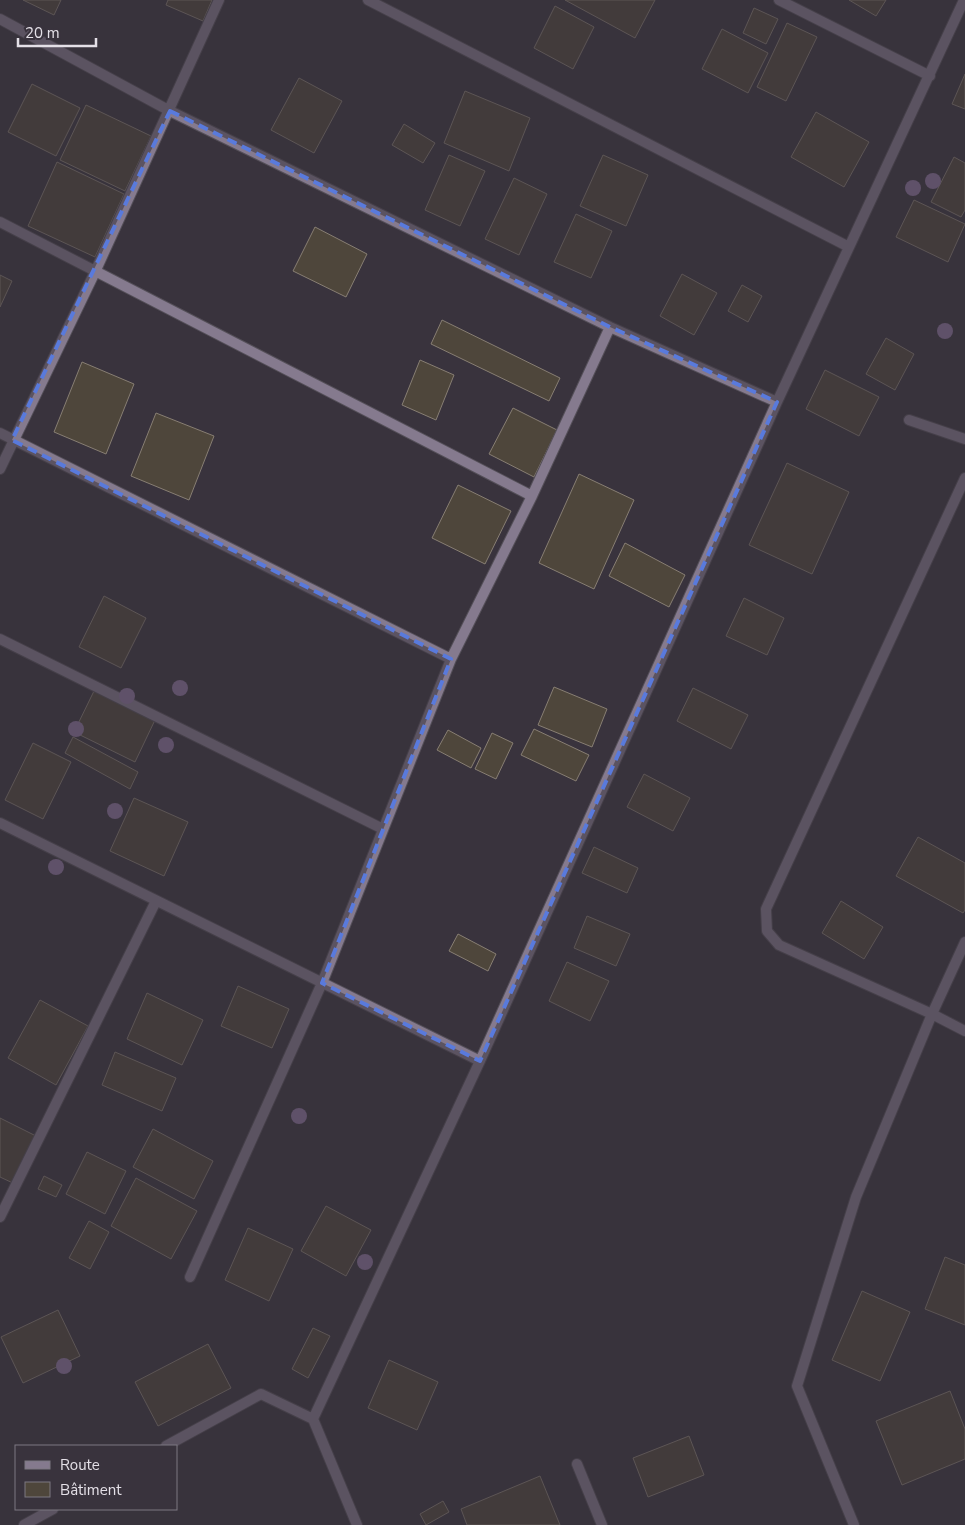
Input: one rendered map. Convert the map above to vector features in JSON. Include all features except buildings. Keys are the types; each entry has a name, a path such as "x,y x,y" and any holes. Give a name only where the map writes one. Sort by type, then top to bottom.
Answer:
{"street":[{"path":"0,469 12,440 95,272 219,0"},
{"path":"368,0 849,247"},
{"path":"779,0 930,76"},
{"path":"314,1419 480,1061 777,402 964,0"},
{"path":"0,19 170,110 610,327 777,402"},
{"path":"0,222 532,496"},
{"path":"190,1277 322,982 451,659 532,496 610,327"},
{"path":"909,420 965,439"},
{"path":"0,433 451,659"},
{"path":"965,478 766,909 767,931 779,945 932,1014 965,1031"},
{"path":"0,639 383,829"},
{"path":"0,823 480,1061"},
{"path":"0,1217 156,901"},
{"path":"854,1525 797,1386 856,1197 932,1014 965,942"},
{"path":"168,1445 261,1394 314,1419 356,1525"},
{"path":"577,1464 602,1525"},
{"path":"24,1525 51,1510"}],"highlighted area":[{"path":"170,111 610,327 777,402 480,1061 322,983 451,659 12,440"}]}
